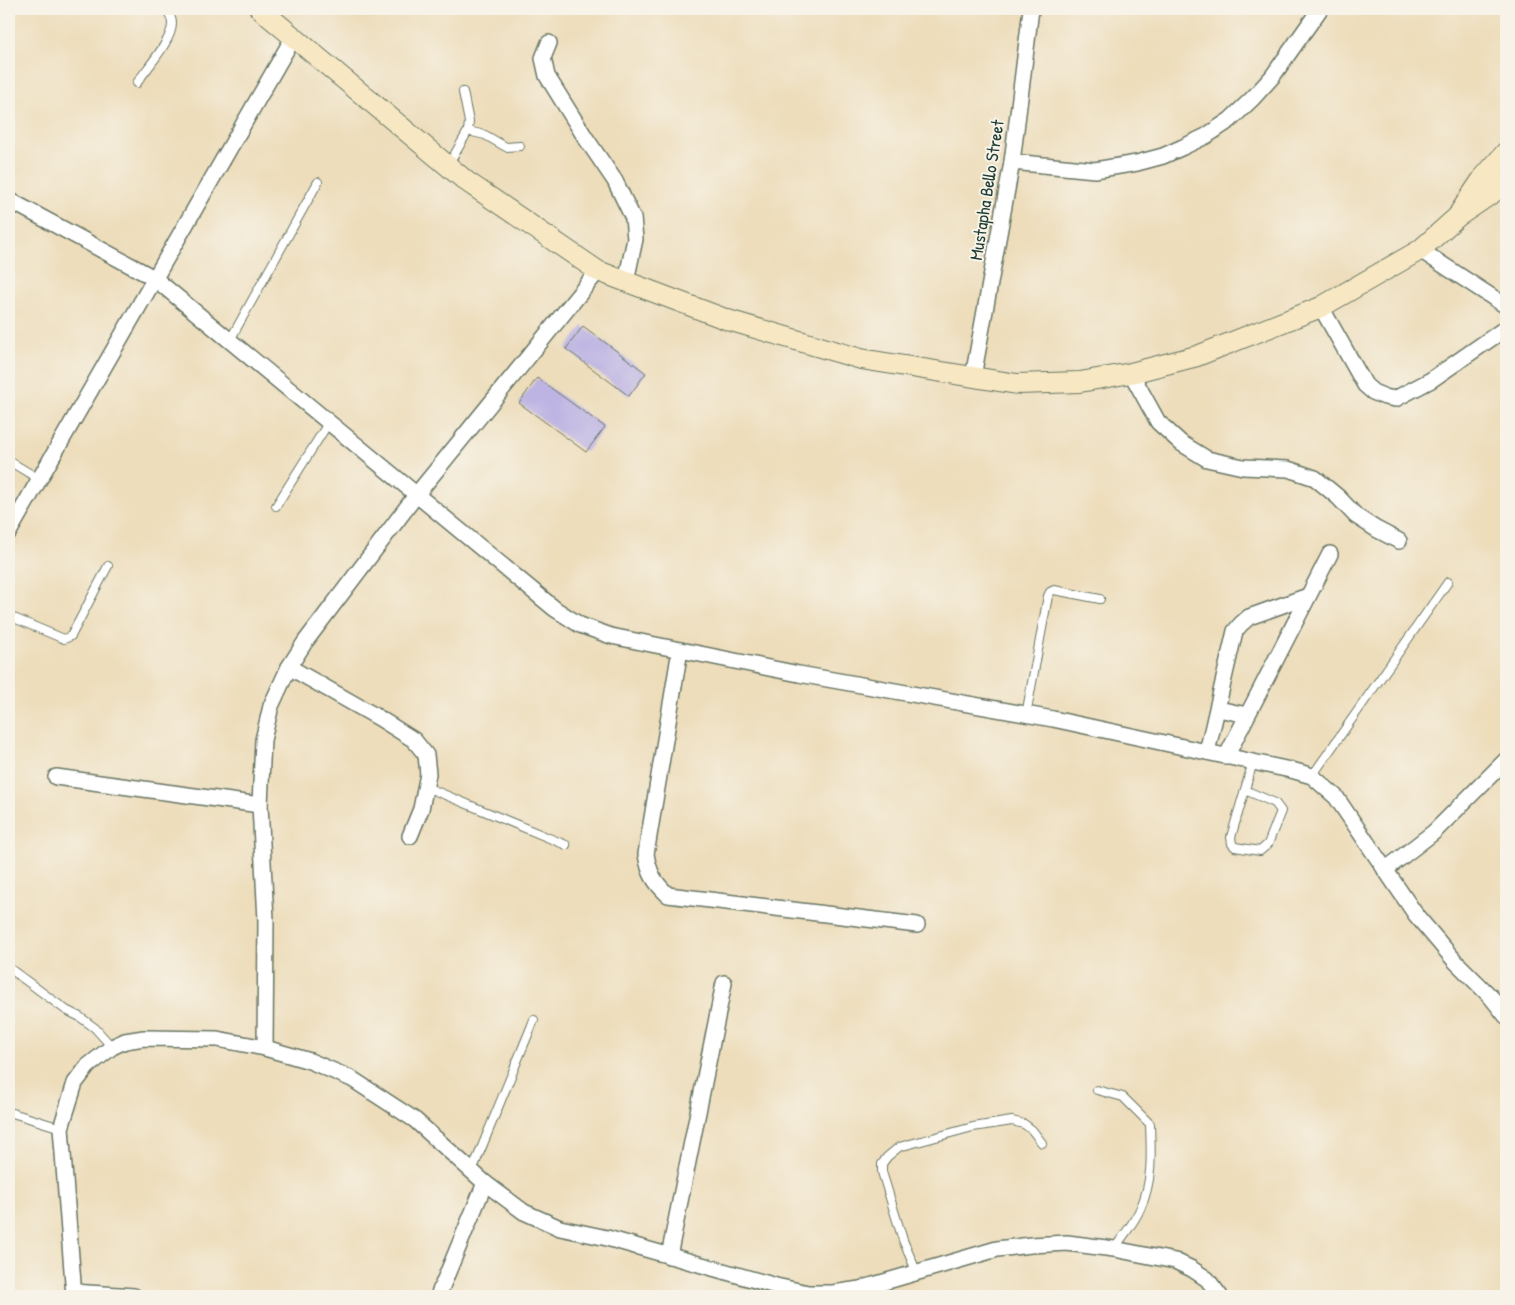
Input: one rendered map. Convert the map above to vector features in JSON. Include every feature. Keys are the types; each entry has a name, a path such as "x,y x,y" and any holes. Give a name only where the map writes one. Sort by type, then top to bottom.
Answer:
{"street":[{"path":"260,9 466,181 598,271 728,320 861,359 1017,384 1080,382 1131,373 1197,356 1320,307 1420,250 1457,217 1487,198 1506,180"},
{"name":"Mustapha Bello Street","path":"973,377 1012,162 1031,9"},
{"path":"1012,162 1095,170 1137,163 1163,156 1206,136 1230,120 1272,77 1320,9"},
{"path":"9,532 293,38"},
{"path":"549,43 543,58 547,76 615,181 632,218 635,239 626,281"},
{"path":"1457,217 1483,178 1506,152"},
{"path":"9,200 154,278 555,609 580,625 611,636 798,674 1026,715 1226,756 1312,776 1336,797 1416,915 1455,962 1491,997 1506,1016"},
{"path":"1420,250 1506,306"},
{"path":"265,1048 266,920 260,805 263,740 271,706 289,667 305,642 417,494 598,271"},
{"path":"1320,307 1365,385 1373,392 1385,398 1395,399 1431,380 1506,328"},
{"path":"1131,373 1158,422 1181,443 1207,459 1244,467 1288,469 1315,478 1338,497 1356,516 1376,530 1398,541"},
{"path":"1226,756 1330,554"},
{"path":"1207,752 1235,631 1249,617 1308,596"},
{"path":"680,650 646,854 648,866 655,883 668,895 917,925"},
{"path":"289,667 414,740 426,755 428,774 422,809 410,836"},
{"path":"1218,709 1248,715"},
{"path":"1385,870 1434,832 1506,760"},
{"path":"56,777 260,805"},
{"path":"670,1256 724,983"},
{"path":"134,1296 73,1294 60,1128 76,1084 88,1066 112,1047 144,1038 217,1039 265,1048 310,1061 352,1079 415,1120 485,1183 524,1212 560,1228 607,1238 670,1256 775,1291 833,1293 860,1289 997,1249 1067,1243 1175,1260 1207,1279 1220,1296"},
{"path":"438,1296 485,1183"}],"lane":[{"path":"137,83 170,34 172,24 170,14 166,9"},
{"path":"448,166 468,131 469,122 463,92"},
{"path":"468,131 485,135 506,147 520,146"},
{"path":"230,340 318,182"},
{"path":"276,506 329,422"},
{"path":"9,461 39,479"},
{"path":"9,616 64,639 71,636 108,566"},
{"path":"1312,776 1448,582"},
{"path":"1026,715 1050,592 1054,590 1100,599"},
{"path":"1245,790 1275,803 1281,811 1268,844 1260,851 1235,847 1232,844 1231,837 1253,762"},
{"path":"426,787 566,845"},
{"path":"9,968 66,1010 88,1023 112,1047"},
{"path":"472,1171 534,1020"},
{"path":"1097,1090 1123,1097 1150,1124 1152,1159 1149,1187 1141,1209 1114,1249"},
{"path":"9,1112 60,1128"},
{"path":"917,1273 882,1172 882,1164 887,1157 898,1147 973,1127 1012,1121 1024,1124 1032,1130 1042,1143"}],"building":[{"path":"583,326 646,373 629,396 566,349"},
{"path":"537,378 605,427 586,452 519,403"}]}
